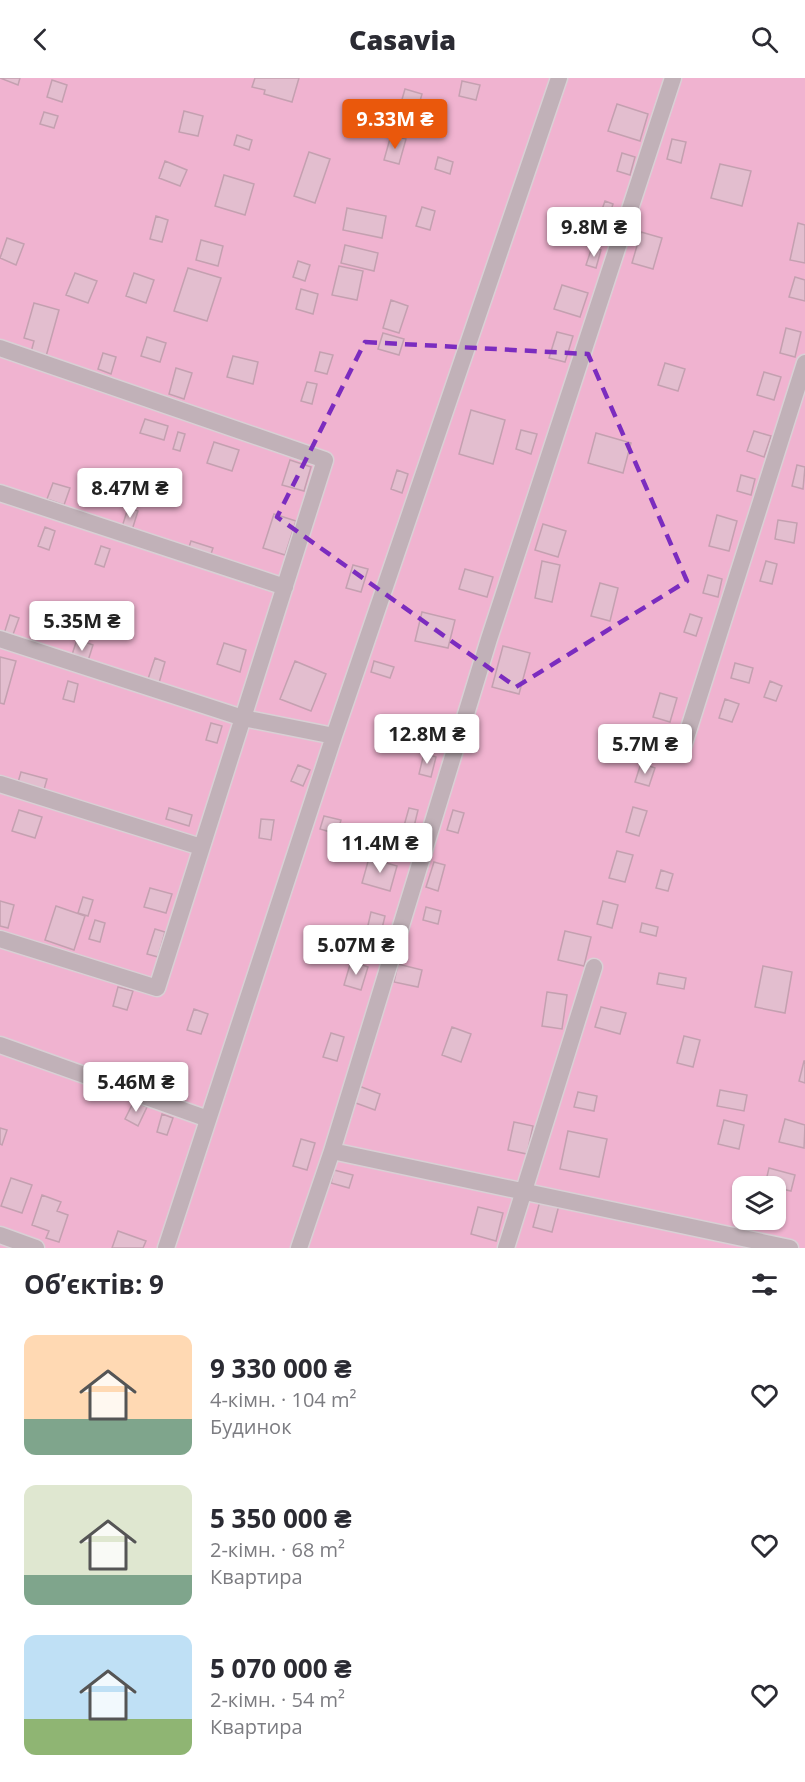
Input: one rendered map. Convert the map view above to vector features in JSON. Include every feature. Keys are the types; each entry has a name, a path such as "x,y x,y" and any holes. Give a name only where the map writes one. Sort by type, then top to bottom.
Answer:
{"street":[{"path":"166,1248 334,736 559,78"},
{"path":"298,1248 332,1150 489,639 672,78"},
{"path":"0,348 325,460 157,988 0,939"},
{"path":"683,747 805,363"},
{"path":"0,493 285,587"},
{"path":"0,639 243,718 334,736"},
{"path":"0,784 201,847"},
{"path":"506,1248 594,967"},
{"path":"0,1045 208,1119"},
{"path":"332,1150 790,1248"},
{"path":"0,1235 36,1248"}],"highlighted area":[{"path":"365,342 588,354 687,581 516,687 277,517"}],"shaded area":[{"path":"0,78 805,78 805,1248 0,1248"}],"building":[{"path":"0,78 20,78 18,85"},
{"path":"255,78 299,78 292,102 264,94 265,90 252,87"},
{"path":"52,80 67,85 62,102 47,97"},
{"path":"462,81 480,85 476,100 459,96"},
{"path":"405,89 422,94 416,115 399,110"},
{"path":"617,104 648,114 640,141 608,131"},
{"path":"184,111 203,116 198,136 179,132"},
{"path":"44,112 58,116 54,128 40,124"},
{"path":"237,135 252,140 249,150 234,145"},
{"path":"391,135 406,139 399,164 384,160"},
{"path":"672,139 686,142 681,163 667,159"},
{"path":"309,152 330,159 315,203 294,196"},
{"path":"622,153 635,157 630,175 617,171"},
{"path":"438,157 453,162 450,174 435,169"},
{"path":"165,161 187,170 180,186 159,178"},
{"path":"720,164 751,171 742,206 711,198"},
{"path":"224,175 254,184 245,215 215,206"},
{"path":"605,201 613,204 608,220 599,218"},
{"path":"422,207 435,211 430,230 416,226"},
{"path":"347,208 386,216 382,238 343,230"},
{"path":"156,216 168,220 162,242 150,239"},
{"path":"798,223 805,225 805,263 790,260"},
{"path":"641,232 662,238 653,269 632,263"},
{"path":"7,238 24,244 16,265 0,258"},
{"path":"201,240 223,246 218,266 196,260"},
{"path":"345,245 378,253 374,271 341,263"},
{"path":"592,247 601,250 596,268 586,265"},
{"path":"298,261 310,265 305,281 293,277"},
{"path":"339,266 363,271 357,300 332,295"},
{"path":"188,268 221,278 207,321 174,311"},
{"path":"75,273 97,281 88,303 66,295"},
{"path":"134,273 154,280 146,303 126,296"},
{"path":"795,277 805,280 805,301 789,297"},
{"path":"562,285 588,293 580,317 554,309"},
{"path":"301,289 318,294 313,314 296,309"},
{"path":"391,300 408,306 399,333 383,328"},
{"path":"34,303 59,310 45,360 30,356 34,341 24,338"},
{"path":"786,328 801,332 795,357 780,353"},
{"path":"557,332 573,336 565,362 549,358"},
{"path":"383,333 404,339 399,355 378,349"},
{"path":"147,337 166,343 160,362 141,356"},
{"path":"320,352 333,355 327,374 315,371"},
{"path":"103,353 116,357 111,374 98,369"},
{"path":"233,356 258,362 253,384 227,377"},
{"path":"665,363 685,369 678,391 658,385"},
{"path":"176,368 192,373 184,399 169,394"},
{"path":"764,372 781,377 774,400 757,395"},
{"path":"307,382 317,384 312,404 301,401"},
{"path":"471,410 505,420 493,464 459,454"},
{"path":"145,419 168,426 164,440 140,433"},
{"path":"521,430 537,434 531,454 516,449"},
{"path":"754,431 771,436 764,457 747,451"},
{"path":"178,432 185,434 180,451 173,449"},
{"path":"596,433 631,443 623,473 588,463"},
{"path":"214,442 239,450 232,471 207,463"},
{"path":"290,460 311,467 304,491 282,485"},
{"path":"797,465 805,467 803,489 792,486"},
{"path":"397,470 408,474 402,493 391,489"},
{"path":"741,475 755,479 751,495 737,491"},
{"path":"53,483 70,488 64,505 47,499"},
{"path":"128,508 138,511 132,530 122,527"},
{"path":"274,514 296,521 285,555 263,548"},
{"path":"717,515 737,521 729,551 709,546"},
{"path":"778,520 797,523 794,543 775,539"},
{"path":"543,524 566,531 558,557 535,550"},
{"path":"45,527 55,531 49,550 38,546"},
{"path":"191,541 213,548 210,557 188,550"},
{"path":"101,546 110,549 104,567 95,564"},
{"path":"542,561 560,565 552,602 535,598"},
{"path":"766,561 777,564 772,584 760,581"},
{"path":"353,565 368,569 361,592 346,588"},
{"path":"465,569 493,577 487,597 459,589"},
{"path":"708,575 722,579 718,597 703,593"},
{"path":"600,583 618,588 610,621 591,616"},
{"path":"422,612 455,620 448,648 415,641"},
{"path":"690,614 702,618 696,636 684,632"},
{"path":"10,615 19,618 11,640 3,637"},
{"path":"77,639 93,645 87,664 71,658"},
{"path":"224,643 246,650 240,672 217,664"},
{"path":"503,646 530,653 519,694 492,687"},
{"path":"0,657 16,661 4,704 0,703"},
{"path":"155,658 165,662 159,683 148,679"},
{"path":"295,661 326,674 311,711 280,699"},
{"path":"374,661 394,667 390,678 371,672"},
{"path":"735,663 753,668 749,683 731,678"},
{"path":"68,681 78,684 74,702 63,699"},
{"path":"770,681 782,686 776,701 764,697"},
{"path":"660,693 677,698 670,722 653,717"},
{"path":"725,699 739,704 732,722 719,718"},
{"path":"211,723 222,726 217,743 206,740"},
{"path":"424,753 436,757 431,777 419,774"},
{"path":"641,763 655,768 649,786 635,782"},
{"path":"298,765 310,770 303,786 291,781"},
{"path":"21,772 47,779 43,793 17,786"},
{"path":"633,807 647,811 639,836 626,832"},
{"path":"169,808 192,815 189,826 166,819"},
{"path":"409,808 418,810 412,835 402,833"},
{"path":"19,810 42,817 35,838 12,831"},
{"path":"453,810 464,813 458,833 447,830"},
{"path":"324,816 341,820 337,834 320,829"},
{"path":"261,819 274,820 271,840 259,838"},
{"path":"617,851 633,855 625,882 609,878"},
{"path":"369,858 397,866 390,891 362,883"},
{"path":"434,862 445,865 438,891 426,887"},
{"path":"661,870 673,874 668,891 656,888"},
{"path":"150,888 172,894 166,913 144,907"},
{"path":"83,897 93,900 88,916 78,913"},
{"path":"0,901 14,905 8,928 0,926"},
{"path":"603,901 618,905 612,928 597,924"},
{"path":"56,906 85,916 74,950 45,940"},
{"path":"426,907 441,911 438,924 423,920"},
{"path":"371,912 385,916 380,937 366,934"},
{"path":"95,920 105,923 100,942 89,939"},
{"path":"642,923 658,927 656,936 640,932"},
{"path":"155,929 165,932 158,957 147,954"},
{"path":"565,931 591,937 584,966 558,960"},
{"path":"351,961 368,967 361,990 344,985"},
{"path":"398,964 422,970 418,987 394,982"},
{"path":"763,966 792,972 785,1013 755,1007"},
{"path":"659,973 686,978 684,989 657,984"},
{"path":"118,987 133,991 127,1010 113,1006"},
{"path":"547,992 567,995 562,1029 542,1026"},
{"path":"601,1007 626,1013 620,1034 595,1027"},
{"path":"194,1009 208,1014 201,1034 187,1030"},
{"path":"452,1027 471,1034 461,1062 442,1055"},
{"path":"331,1033 344,1037 337,1061 323,1057"},
{"path":"684,1036 700,1040 693,1067 677,1063"},
{"path":"805,1061 805,1083 799,1081"},
{"path":"359,1086 380,1094 375,1110 353,1102"},
{"path":"720,1090 747,1095 744,1111 717,1106"},
{"path":"578,1092 597,1096 594,1111 574,1107"},
{"path":"134,1101 147,1107 138,1126 125,1119"},
{"path":"162,1114 173,1118 167,1135 157,1132"},
{"path":"785,1119 805,1125 804,1148 779,1142"},
{"path":"724,1120 744,1125 739,1149 718,1144"},
{"path":"514,1122 533,1126 527,1154 508,1150"},
{"path":"0,1128 7,1130 2,1145 0,1144"},
{"path":"568,1131 607,1139 599,1177 560,1169"},
{"path":"301,1139 315,1143 307,1170 293,1166"},
{"path":"769,1168 795,1175 791,1191 786,1190 786,1176 767,1176"},
{"path":"334,1170 353,1175 349,1188 331,1183"},
{"path":"11,1178 32,1185 22,1213 1,1206"},
{"path":"42,1195 61,1202 57,1211 68,1215 59,1242 46,1238 49,1231 32,1225"},
{"path":"540,1201 559,1205 552,1232 533,1227"},
{"path":"478,1207 503,1213 496,1241 471,1234"},
{"path":"118,1231 146,1241 143,1248 112,1248"}]}
